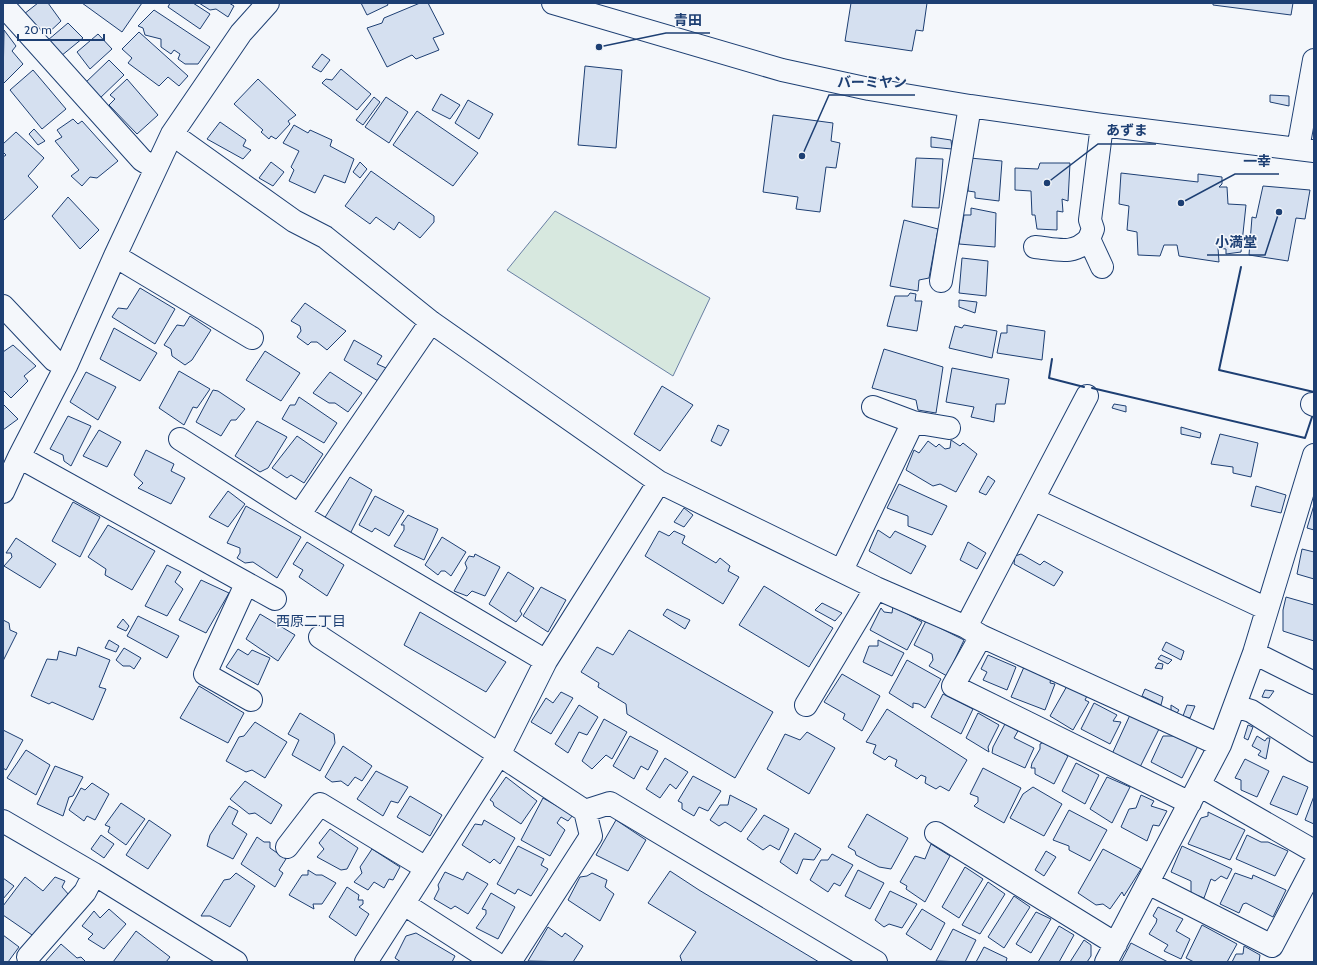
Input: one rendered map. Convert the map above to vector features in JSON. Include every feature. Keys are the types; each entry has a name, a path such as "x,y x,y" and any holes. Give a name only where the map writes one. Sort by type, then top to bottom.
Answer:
{"street":[{"path":"3,492 19,457 66,366 155,168 172,134 241,33 268,3"},
{"path":"553,3 782,70 869,89 970,106 1102,125 1306,150 1314,60"},
{"path":"3,5 142,160 155,168"},
{"path":"941,281 970,106"},
{"path":"1035,247 1070,251 1081,247 1089,239 1093,229 1090,220 1102,125"},
{"path":"172,134 294,221 325,237 430,322 660,482 876,588 1220,745"},
{"path":"1089,239 1102,267"},
{"path":"115,256 252,338"},
{"path":"3,306 54,360 66,366"},
{"path":"299,515 430,322"},
{"path":"1087,396 1033,499 974,632 953,686 1195,794 1314,851"},
{"path":"873,407 913,422 948,428"},
{"path":"842,570 913,422"},
{"path":"180,439 299,515 546,661"},
{"path":"936,833 1111,953 1220,745 1254,653 1314,455"},
{"path":"19,457 275,599"},
{"path":"366,962 500,753 546,661 660,482"},
{"path":"1033,499 1267,609"},
{"path":"246,584 205,674 251,700"},
{"path":"806,705 876,588"},
{"path":"320,637 500,753 586,811 590,836 510,962"},
{"path":"1254,653 1314,683"},
{"path":"1235,706 1252,711 1314,751"},
{"path":"586,811 610,803 876,962"},
{"path":"287,847 320,804 426,868"},
{"path":"3,821 94,874 236,962"},
{"path":"1148,883 1272,946 1314,866"},
{"path":"28,957 84,892 94,874"},
{"path":"404,904 494,962"}],"shaded area":[{"path":"555,211 710,298 673,376 507,270"}],"building":[{"path":"38,3 48,3 61,21 44,37 24,14"},
{"path":"82,3 142,3 122,32"},
{"path":"170,3 193,3 210,14 200,29 168,7"},
{"path":"199,3 229,3 234,6 228,17 216,9 210,10"},
{"path":"361,3 387,3 388,5 367,15"},
{"path":"420,3 428,3 444,34 433,38 439,50 416,59 412,55 387,67 367,28 382,23 384,18"},
{"path":"851,3 927,3 923,31 916,30 912,51 845,41"},
{"path":"1213,3 1293,3 1291,15 1213,5"},
{"path":"154,10 210,47 198,64 185,64 178,59 180,54 174,50 171,54 161,47 161,39 145,35 143,28 138,26"},
{"path":"68,23 83,38 61,56 48,40"},
{"path":"4,30 16,46 12,51 23,64 3,84"},
{"path":"139,32 188,76 179,86 168,77 159,86 128,63 132,58 122,49"},
{"path":"98,34 112,49 90,69 77,52"},
{"path":"322,54 330,60 321,72 312,67"},
{"path":"109,60 124,75 98,100 84,84"},
{"path":"585,66 622,70 616,148 578,145"},
{"path":"341,69 371,94 357,110 322,83 326,79 332,80"},
{"path":"33,70 66,109 42,129 10,90"},
{"path":"127,79 158,115 137,134 109,105 115,99 110,95"},
{"path":"258,79 296,115 288,121 290,124 276,139 271,136 269,139 261,132 263,130 234,104"},
{"path":"441,94 460,105 450,119 432,110"},
{"path":"1270,95 1289,96 1289,106 1270,102"},
{"path":"374,97 380,102 363,125 356,120"},
{"path":"386,97 408,112 389,143 365,127"},
{"path":"468,100 493,114 479,139 455,123"},
{"path":"417,111 478,153 453,186 393,145"},
{"path":"773,115 833,123 831,141 840,143 836,168 826,167 820,212 796,209 798,197 763,192"},
{"path":"73,119 78,124 82,121 118,161 97,178 90,177 82,186 71,176 79,170 55,141 62,137 57,130"},
{"path":"220,122 246,140 243,146 251,150 243,159 207,139"},
{"path":"294,125 308,133 310,130 332,140 330,146 354,159 345,183 324,175 315,193 289,181 294,170 291,167 299,151 283,143"},
{"path":"34,129 45,141 38,145 29,134"},
{"path":"16,132 44,158 28,176 38,187 3,221 3,157 6,155 3,152 3,144"},
{"path":"931,137 951,140 952,149 931,147"},
{"path":"916,158 943,159 939,208 912,207"},
{"path":"970,158 1002,161 999,201 975,198 975,192 968,191"},
{"path":"271,162 284,172 273,186 259,178"},
{"path":"360,162 367,169 360,178 353,172"},
{"path":"1040,163 1070,163 1068,201 1062,199 1063,212 1057,211 1057,230 1037,229 1035,215 1032,215 1031,191 1015,190 1015,168 1038,169"},
{"path":"371,171 434,216 434,222 420,238 399,222 394,230 376,217 370,224 345,206"},
{"path":"1121,173 1198,182 1198,174 1222,177 1222,184 1219,187 1227,187 1228,204 1246,205 1241,252 1226,254 1226,249 1218,248 1219,262 1179,256 1177,245 1164,245 1160,256 1138,255 1137,232 1127,230 1129,206 1119,204"},
{"path":"1263,186 1310,190 1305,219 1296,218 1288,261 1249,255 1252,217 1256,218"},
{"path":"68,197 99,230 80,249 52,216"},
{"path":"971,208 996,213 995,247 959,244 964,215 971,215"},
{"path":"904,220 938,229 929,278 919,280 918,291 890,286"},
{"path":"962,258 988,261 986,296 959,293"},
{"path":"140,288 175,309 155,344 112,317 118,308 127,309"},
{"path":"910,293 916,294 915,301 922,301 917,331 887,326 895,296 908,296"},
{"path":"959,300 977,302 975,313 959,307"},
{"path":"305,303 346,331 327,350 317,342 311,342 308,345 297,337 301,331 300,326 291,321"},
{"path":"190,316 211,330 192,360 185,365 172,356 171,349 164,345 177,325 184,326"},
{"path":"964,325 997,331 992,358 949,348 955,326 962,328"},
{"path":"1007,325 1045,331 1042,360 997,353 1001,333 1007,333"},
{"path":"114,328 157,353 140,381 100,359"},
{"path":"354,340 382,356 377,364 386,368 378,381 344,360"},
{"path":"13,345 36,366 24,376 28,381 11,398 3,390 3,352"},
{"path":"884,349 943,367 936,413 918,410 916,400 872,388"},
{"path":"265,351 300,373 281,401 246,380"},
{"path":"952,368 1009,379 1005,404 996,404 994,422 971,417 974,407 946,402"},
{"path":"179,371 210,389 197,408 193,407 184,425 159,408"},
{"path":"86,372 116,387 98,420 70,402"},
{"path":"330,372 362,393 348,412 335,403 329,403 313,393"},
{"path":"662,386 693,405 660,451 634,434"},
{"path":"213,390 218,391 245,409 236,420 231,420 221,436 196,422"},
{"path":"299,397 337,423 324,443 282,419 290,405 295,405"},
{"path":"3,404 18,419 3,430"},
{"path":"1114,404 1126,406 1126,412 1112,408"},
{"path":"68,416 91,426 71,466 64,461 63,455 50,449"},
{"path":"257,421 287,437 268,468 260,472 235,456"},
{"path":"718,425 729,430 721,446 711,441"},
{"path":"1181,427 1201,433 1200,438 1181,434"},
{"path":"99,430 121,442 107,467 83,456"},
{"path":"1220,434 1258,443 1251,477 1233,473 1233,467 1211,464"},
{"path":"297,436 323,454 304,483 291,475 287,478 272,468"},
{"path":"951,440 960,446 963,443 977,454 956,492 940,484 933,486 906,470 914,450 919,453 928,441 936,447 939,444 945,449 950,448"},
{"path":"146,450 174,464 171,471 185,478 171,504 138,488 143,483 134,475"},
{"path":"988,476 995,481 986,495 979,492"},
{"path":"350,477 372,490 350,534 324,519"},
{"path":"899,484 947,506 932,535 908,526 908,516 887,508"},
{"path":"1256,486 1286,495 1281,513 1251,506"},
{"path":"228,491 245,504 228,527 209,517"},
{"path":"375,496 404,511 389,536 375,528 372,532 359,525"},
{"path":"73,502 100,517 80,557 52,541"},
{"path":"1314,505 1314,530 1307,528"},
{"path":"246,506 301,537 277,578 253,562 245,563 237,558 240,553 240,548 227,543"},
{"path":"684,508 693,515 684,527 674,522"},
{"path":"408,515 438,529 424,560 394,546 404,530 404,525 401,525"},
{"path":"108,525 155,551 132,590 105,575 106,569 88,557"},
{"path":"878,530 890,538 895,531 926,546 911,574 869,551"},
{"path":"659,531 669,536 674,531 685,536 682,543 716,563 720,558 730,566 728,571 739,577 723,604 645,556"},
{"path":"442,537 466,552 451,576 445,571 441,571 438,575 425,565"},
{"path":"16,538 56,564 40,588 4,566 12,557 11,553 6,553"},
{"path":"307,542 344,565 327,596 299,577 303,570 293,564"},
{"path":"968,542 986,553 977,569 960,560"},
{"path":"1302,549 1314,552 1314,579 1297,574"},
{"path":"475,554 500,567 485,596 472,591 467,596 454,591 467,568 465,563 469,556 474,557"},
{"path":"1021,554 1040,565 1044,561 1063,572 1054,586 1014,564 1015,556"},
{"path":"167,565 181,572 175,582 183,589 167,616 145,606"},
{"path":"508,572 534,588 520,611 522,614 516,622 489,604"},
{"path":"201,580 229,593 206,633 179,620"},
{"path":"764,586 833,628 809,667 739,625"},
{"path":"541,587 566,600 548,632 523,616"},
{"path":"1286,597 1314,605 1314,641 1283,631 1283,610"},
{"path":"822,603 842,613 835,621 815,610"},
{"path":"893,606 922,622 907,650 870,630 881,608 884,612 892,613"},
{"path":"667,609 690,620 685,629 663,615"},
{"path":"420,612 506,662 486,692 404,645"},
{"path":"260,614 295,635 278,661 246,639"},
{"path":"138,616 179,636 167,658 127,636"},
{"path":"123,619 129,626 126,631 117,627"},
{"path":"3,620 9,623 10,630 17,633 3,661"},
{"path":"926,621 964,640 947,676 929,666 933,660 932,654 914,645"},
{"path":"629,630 773,712 735,778 627,714 626,704 598,687 599,683 581,672 597,647 613,655"},
{"path":"109,640 119,646 116,652 105,648"},
{"path":"878,640 904,653 892,676 863,662 869,646 878,646"},
{"path":"1166,642 1184,651 1181,660 1162,650"},
{"path":"78,647 110,660 99,687 106,689 93,720 52,702 49,704 31,696 47,659 57,660 59,651 76,656"},
{"path":"124,648 141,658 134,669 130,666 123,666 116,660"},
{"path":"238,649 248,655 252,650 270,658 258,685 226,667"},
{"path":"988,655 1016,667 1007,690 983,680 987,672 981,669"},
{"path":"1161,655 1172,660 1168,664 1158,659"},
{"path":"907,660 941,679 925,708 919,704 913,703 913,708 889,693"},
{"path":"1158,663 1163,664 1162,669 1155,668"},
{"path":"1024,667 1051,677 1050,683 1055,684 1045,710 1011,697"},
{"path":"842,674 880,696 862,731 843,719 845,714 824,702"},
{"path":"199,686 244,713 228,743 180,718"},
{"path":"1067,686 1087,696 1085,700 1089,702 1073,730 1050,716"},
{"path":"1145,689 1163,697 1161,705 1142,696"},
{"path":"1265,690 1274,691 1269,698 1262,697"},
{"path":"561,692 573,698 551,734 531,722 546,698 553,703"},
{"path":"943,694 973,709 961,734 931,717"},
{"path":"1094,703 1117,715 1113,721 1121,722 1110,744 1081,729"},
{"path":"579,705 598,717 587,735 579,732 568,753 555,744"},
{"path":"1171,705 1179,710 1177,713 1171,710"},
{"path":"1187,705 1195,706 1190,718 1183,716"},
{"path":"887,709 967,760 949,791 940,786 936,789 925,783 926,777 921,775 917,779 895,766 897,760 889,756 885,760 873,753 876,745 866,742"},
{"path":"300,713 334,734 335,743 320,771 292,755 299,740 288,734"},
{"path":"978,713 999,725 988,747 989,752 966,738"},
{"path":"1130,715 1159,729 1140,767 1112,754"},
{"path":"604,719 627,732 612,759 606,755 592,769 582,761"},
{"path":"255,722 287,742 265,778 252,770 246,772 226,761 239,737 244,736"},
{"path":"1005,724 1018,731 1014,738 1034,748 1025,768 992,753 993,747"},
{"path":"1248,725 1253,727 1248,740 1244,738"},
{"path":"3,730 23,740 6,770 3,768"},
{"path":"807,732 835,748 809,794 767,769 785,734 800,740"},
{"path":"630,736 658,751 648,770 641,766 634,779 613,766"},
{"path":"1163,736 1173,736 1198,746 1182,778 1151,762"},
{"path":"1257,736 1265,741 1267,738 1270,738 1266,759 1258,755 1261,751 1252,746"},
{"path":"1044,742 1068,756 1054,784 1035,774 1035,768 1031,768 1032,763 1040,749 1040,744"},
{"path":"343,746 372,766 362,781 355,777 348,786 341,781 332,782 325,777"},
{"path":"26,750 50,765 36,795 7,778"},
{"path":"665,758 688,772 676,789 670,784 660,798 646,789"},
{"path":"1245,759 1269,771 1257,797 1241,790 1241,780 1235,778"},
{"path":"1076,763 1099,775 1085,804 1062,791"},
{"path":"55,766 83,777 73,796 69,797 63,816 37,804"},
{"path":"983,768 1021,788 1004,823 974,806 978,802 978,797 970,794"},
{"path":"376,771 408,787 398,803 391,801 383,816 357,799"},
{"path":"693,776 721,791 708,811 699,807 694,816 682,809 682,803 678,801"},
{"path":"1283,776 1308,787 1297,815 1270,804"},
{"path":"506,777 537,801 521,824 494,806 493,802 490,800"},
{"path":"1107,777 1130,787 1112,823 1090,809"},
{"path":"245,781 282,805 271,824 255,813 249,814 230,799"},
{"path":"92,783 109,794 95,820 87,816 84,821 69,810 81,788 85,790"},
{"path":"1033,787 1062,804 1044,836 1010,818 1023,794"},
{"path":"730,795 757,809 741,832 725,822 719,826 710,820 720,805 728,805"},
{"path":"1141,795 1154,801 1151,806 1167,811 1159,826 1153,825 1147,841 1121,827 1129,809 1136,808"},
{"path":"410,796 442,815 430,836 397,817"},
{"path":"1314,796 1314,824 1305,820"},
{"path":"543,798 573,815 568,821 561,817 557,823 565,830 550,856 521,840"},
{"path":"121,803 145,819 126,845 108,832 110,827 105,825"},
{"path":"229,806 238,811 232,824 247,834 233,859 207,846 210,835"},
{"path":"1069,810 1107,830 1090,861 1069,850 1069,846 1053,840"},
{"path":"1208,812 1245,830 1230,860 1188,844 1201,818 1208,816"},
{"path":"867,814 908,838 891,869 879,867 856,855 855,851 848,847"},
{"path":"764,815 789,829 779,850 770,845 763,850 747,839"},
{"path":"149,820 171,835 148,869 126,855"},
{"path":"484,820 515,838 500,864 494,859 490,863 462,845 475,824 482,825"},
{"path":"616,820 646,840 628,871 596,855"},
{"path":"330,829 358,848 347,869 341,870 317,857 324,849 319,843"},
{"path":"795,833 821,849 814,860 803,859 797,874 780,862"},
{"path":"101,835 114,844 104,858 91,849"},
{"path":"1247,835 1261,842 1268,842 1288,851 1275,876 1236,859"},
{"path":"257,837 264,842 270,842 270,848 286,859 279,870 283,873 275,887 241,864"},
{"path":"931,844 950,856 925,902 906,889 907,886 900,882 915,856 925,859"},
{"path":"518,846 544,859 541,865 548,869 531,896 518,889 515,894 497,884"},
{"path":"1182,846 1232,869 1227,879 1221,876 1215,881 1211,879 1204,898 1191,893 1191,881 1171,872"},
{"path":"372,849 400,867 393,880 389,879 384,888 374,882 368,890 354,882 362,873 360,867"},
{"path":"1103,849 1141,869 1124,896 1122,892 1110,909 1103,904 1096,905 1078,893"},
{"path":"1046,851 1056,857 1044,876 1035,870"},
{"path":"832,854 853,865 840,886 834,883 828,892 810,880 821,860 828,860"},
{"path":"965,867 983,879 959,918 942,907"},
{"path":"308,870 316,875 322,875 336,883 322,904 313,904 314,909 289,895 302,875 308,875"},
{"path":"858,870 884,883 870,909 845,896"},
{"path":"670,871 819,962 682,962 680,956 696,932 648,903"},
{"path":"445,872 463,880 467,872 488,884 468,914 455,906 451,909 434,899 439,889 438,885"},
{"path":"236,873 255,886 230,927 210,916 201,916 224,880 230,879"},
{"path":"592,873 607,880 605,887 614,894 600,921 568,900 580,877 587,876"},
{"path":"1235,873 1252,879 1253,875 1286,890 1273,917 1246,903 1243,904 1239,913 1220,904"},
{"path":"25,877 43,891 55,877 65,881 62,887 69,895 35,937 3,915 3,906"},
{"path":"3,878 14,886 3,899"},
{"path":"988,882 1005,894 980,934 962,925"},
{"path":"347,887 359,895 358,900 363,900 363,904 359,907 369,914 356,936 329,917"},
{"path":"890,891 917,904 902,928 889,924 884,927 875,920"},
{"path":"491,893 515,907 498,939 476,928 486,914 486,910 482,909"},
{"path":"1014,896 1030,907 1004,948 988,937"},
{"path":"1158,907 1183,919 1176,931 1190,939 1181,959 1164,951 1168,945 1149,934 1156,923 1157,919 1153,916"},
{"path":"109,909 126,924 104,949 88,939 93,934 82,926 94,911 100,918"},
{"path":"922,909 945,923 931,950 906,934"},
{"path":"1036,912 1051,919 1031,953 1016,944"},
{"path":"1202,925 1237,944 1227,962 1194,962 1186,958"},
{"path":"1059,926 1074,935 1059,962 1038,962"},
{"path":"548,927 562,937 565,933 583,946 573,962 528,961"},
{"path":"953,929 976,940 965,962 936,961"},
{"path":"136,931 170,957 166,962 113,962"},
{"path":"416,933 455,956 452,962 401,962 395,958 406,936"},
{"path":"3,935 19,947 8,962 3,962"},
{"path":"1084,940 1091,945 1091,956 1087,962 1070,962"},
{"path":"1131,943 1168,962 1121,962"},
{"path":"61,944 77,958 81,957 86,962 45,962"},
{"path":"1244,946 1260,955 1259,962 1232,962 1236,954 1243,954"},
{"path":"984,947 1007,958 1006,962 976,962"}],"wall":[{"path":"1241,267 1219,370 1314,392"},
{"path":"1052,359 1049,378 1084,387"},
{"path":"1092,388 1305,438 1312,417"}],"place":[{"name":"青田","path":"599,47"},
{"name":"バーミヤン","path":"802,156"},
{"name":"あずま","path":"1047,183"},
{"name":"一幸","path":"1181,203"},
{"name":"小満堂","path":"1279,212"}],"district":[{"name":"西原二丁目","path":"311,621"}]}
